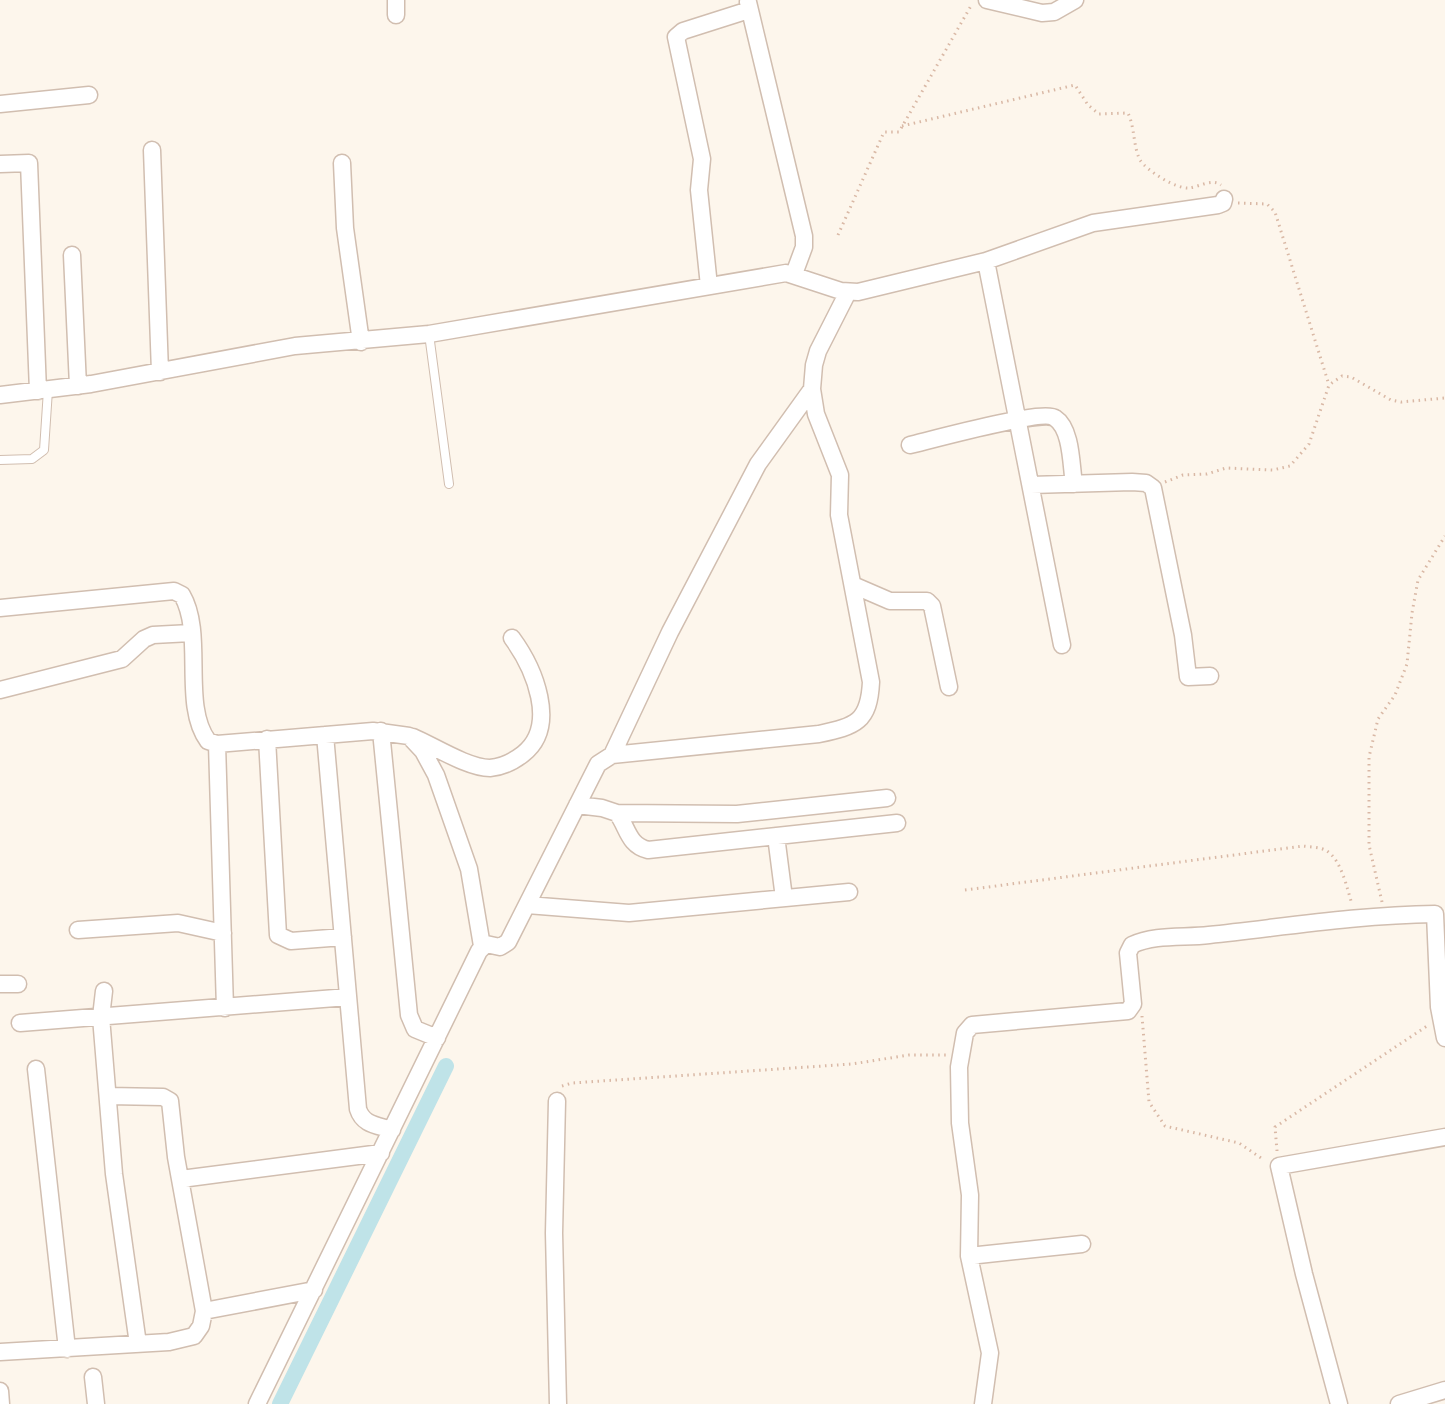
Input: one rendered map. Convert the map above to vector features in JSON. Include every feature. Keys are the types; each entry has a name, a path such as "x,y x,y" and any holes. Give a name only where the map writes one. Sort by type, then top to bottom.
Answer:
{"street":[{"path":"987,0 1042,13 1054,12 1075,0"},
{"path":"709,286 699,190 702,159 676,37 683,31 748,5 804,236 804,247 794,274"},
{"path":"0,104 88,95"},
{"path":"152,150 160,372"},
{"path":"0,164 29,163 43,390"},
{"path":"342,163 345,228 361,342"},
{"path":"0,395 78,386 295,346 361,342 429,334 778,274 794,274 848,292 874,289 986,261 1063,231 1093,223 1218,206 1224,200"},
{"path":"72,255 78,386"},
{"path":"986,261 1062,645"},
{"path":"257,1404 437,1038 491,946 508,942 597,764 612,755 819,734 847,728 856,723 869,705 871,682 839,515 840,476 816,414 812,389 818,351 848,292"},
{"path":"612,755 670,632 758,464 812,389"},
{"path":"910,445 1018,420 1045,415 1055,417 1062,426 1067,439 1074,484"},
{"path":"1031,485 1132,482 1146,483 1153,488 1183,635 1188,677 1210,676"},
{"path":"853,585 890,602 927,601 932,606 949,687"},
{"path":"0,608 174,591 182,595 187,603 198,723 208,741 217,744 381,731 409,736 476,765 489,768 515,761 529,750 539,734 542,720 528,659 512,638"},
{"path":"0,690 122,659 144,639 153,635 191,633"},
{"path":"381,731 409,1015 415,1029 437,1038"},
{"path":"326,735 342,937 361,1118 367,1123 392,1130"},
{"path":"409,736 423,751 436,775 469,869 491,946"},
{"path":"267,739 278,936 291,941 342,937"},
{"path":"217,744 225,1008"},
{"path":"577,805 602,808 617,813 737,813 887,798"},
{"path":"617,813 637,847 648,850 897,823"},
{"path":"776,836 783,898"},
{"path":"527,905 629,913 849,892"},
{"path":"983,1404 990,1353 969,1256 970,1195 961,1135 960,1055 965,1033 972,1025 1128,1011 1133,1004 1128,953 1132,945 1139,942 1385,915 1435,914 1441,1017 1445,1038"},
{"path":"78,930 178,923 223,933"},
{"path":"0,984 18,984"},
{"path":"104,991 100,1017 117,1196 138,1344"},
{"path":"20,1023 348,997"},
{"path":"36,1069 67,1349"},
{"path":"0,1352 169,1342 194,1336 201,1326 204,1311 170,1101 163,1097 108,1096"},
{"path":"557,1101 554,1233 558,1404"},
{"path":"1340,1404 1304,1274 1279,1166 1445,1137"},
{"path":"181,1179 381,1153"},
{"path":"969,1256 1082,1244"},
{"path":"204,1311 314,1290"},
{"path":"93,1377 96,1404"},
{"path":"1400,1404 1445,1390"},
{"path":"0,1391 1,1404"}],"lane":[{"path":"429,334 449,484"},
{"path":"0,460 32,459 44,450 43,390"}],"path":[{"path":"838,235 884,132 899,132 975,0"},
{"path":"902,126 1075,85 1088,105 1099,114 1128,113 1137,150 1144,165 1179,187 1189,188 1217,183 1224,200 1267,204 1275,212 1329,385 1309,444 1290,466 1273,470 1226,468 1207,474 1174,477 1153,488"},
{"path":"1329,385 1342,376 1352,377 1391,400 1412,402 1445,398"},
{"path":"1385,915 1370,853 1369,757 1378,719 1395,695 1407,664 1412,613 1419,580 1445,537"},
{"path":"965,890 1303,846 1326,851 1332,857 1346,884 1356,919"},
{"path":"1142,1012 1149,1102 1165,1126 1239,1143 1279,1166"},
{"path":"1279,1166 1275,1128 1441,1017"},
{"path":"557,1101 558,1091 572,1083 852,1064 909,1055 960,1055"}],"waterway":[{"path":"280,1404 446,1066"}]}
